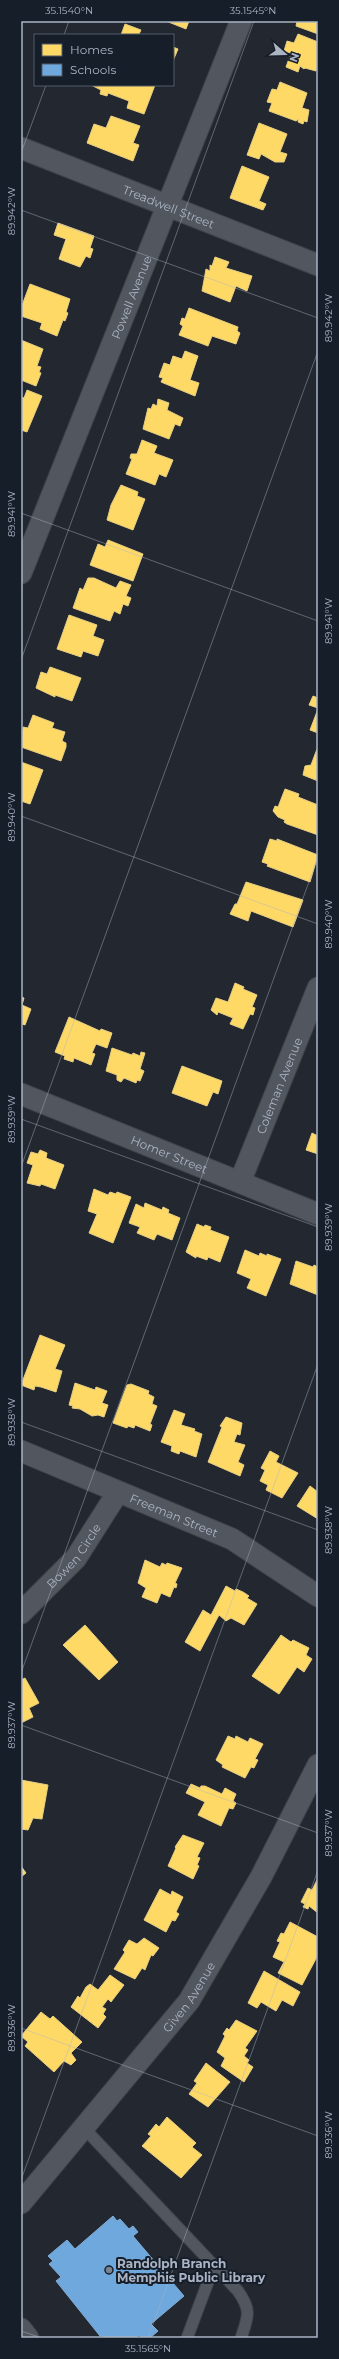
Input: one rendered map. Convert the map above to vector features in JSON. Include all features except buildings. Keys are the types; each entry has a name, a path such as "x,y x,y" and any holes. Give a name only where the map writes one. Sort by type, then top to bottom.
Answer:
{"street":[{"name":"Powell Avenue","path":"21,573 242,21"},
{"name":"Treadwell Street","path":"21,148 318,265"},
{"name":"Coleman Avenue","path":"240,1182 318,988"},
{"name":"Homer Street","path":"21,1094 318,1214"},
{"name":"Freeman Street","path":"21,1451 232,1539 318,1596"},
{"name":"Bowen Circle","path":"21,1613 76,1558 118,1492"},
{"name":"Given Avenue","path":"21,2203 189,2001 261,1877 318,1765"},
{"path":"21,2329 28,2338"}],"lane":[{"path":"83,2127 214,2266 247,2304 248,2316 241,2338"},
{"path":"187,2338 214,2266"}],"place":[{"name":"Randolph Branch Memphis Public Library","path":"109,2270"}]}
